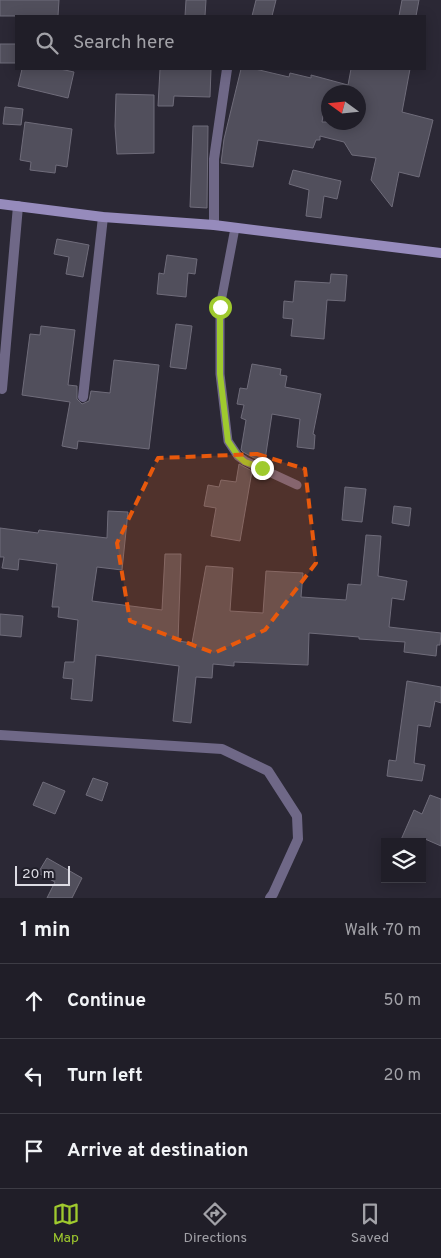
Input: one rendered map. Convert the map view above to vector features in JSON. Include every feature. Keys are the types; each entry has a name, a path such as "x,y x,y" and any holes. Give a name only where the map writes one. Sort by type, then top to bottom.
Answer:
{"street":[{"path":"214,225 214,159 226,70"},
{"path":"0,204 104,217 214,225 441,253"},
{"path":"2,389 18,206"},
{"path":"83,396 104,217"},
{"path":"0,735 222,749 268,771 297,816 298,839 270,898"}],"lane":[{"path":"235,228 220,307 220,374 228,441 238,456 245,462 297,485"}],"highlighted area":[{"path":"257,454 305,469 316,563 265,630 214,653 130,621 117,543 158,458"}],"building":[{"path":"0,0 59,0 58,15 0,16"},
{"path":"186,0 206,0 205,15 185,15"},
{"path":"256,0 276,0 272,15 252,15"},
{"path":"402,0 419,0 416,15 399,15"},
{"path":"0,44 15,44 15,63 0,63"},
{"path":"22,70 65,70 74,72 68,98 18,86"},
{"path":"160,70 211,70 210,97 174,96 173,106 158,106"},
{"path":"241,70 259,70 289,77 290,73 311,78 311,75 348,85 351,70 410,70 402,112 433,120 419,177 399,172 392,207 371,180 376,158 352,155 344,142 320,136 320,140 316,140 313,148 258,140 253,167 221,163 224,139"},
{"path":"116,94 154,95 154,153 117,154 115,126"},
{"path":"5,107 23,109 21,125 3,124"},
{"path":"25,122 72,129 67,167 56,165 55,173 30,170 31,162 20,160"},
{"path":"193,126 208,126 207,208 190,207"},
{"path":"293,170 341,181 337,199 324,196 321,218 306,216 309,190 289,184"},
{"path":"57,239 89,245 83,277 66,274 69,257 54,254"},
{"path":"167,255 197,259 195,274 188,273 186,297 157,294 159,273 164,274"},
{"path":"331,274 347,275 345,301 327,300 324,339 291,336 293,319 283,318 284,301 293,302 295,281 330,283"},
{"path":"176,324 192,326 186,369 170,367"},
{"path":"41,326 75,330 68,385 77,386 77,399 82,404 89,401 91,391 110,393 114,360 159,365 149,449 78,441 77,449 62,446 70,402 22,395 30,334 40,335"},
{"path":"252,364 281,369 280,375 287,376 285,387 321,394 313,434 315,435 314,449 297,447 300,419 272,414 265,460 254,458 241,450 246,420 241,418 244,405 237,404 240,388 247,389"},
{"path":"239,464 252,471 240,541 211,536 216,508 204,506 208,485 219,487 221,480 236,482"},
{"path":"345,487 366,489 362,522 342,520"},
{"path":"394,506 411,508 409,526 392,523"},
{"path":"108,511 128,512 122,570 97,567 92,601 162,610 165,554 181,554 178,641 192,643 206,566 233,568 230,611 263,613 266,571 303,573 301,597 346,600 348,584 361,585 366,535 381,536 378,576 407,581 404,600 392,598 389,627 441,633 440,645 437,645 436,656 404,652 405,642 309,633 308,665 234,662 234,666 213,664 212,678 196,677 191,723 173,721 179,666 96,655 92,701 71,699 73,679 63,678 65,662 74,662 78,620 58,617 59,607 52,607 57,564 19,559 18,570 2,568 4,557 0,557 0,528 38,533 39,530 107,538"},
{"path":"0,614 23,616 21,637 0,635"},
{"path":"407,681 441,687 441,703 435,701 430,727 418,725 414,763 425,765 422,781 387,776 389,760 396,761"},
{"path":"93,778 108,783 102,801 86,795"},
{"path":"43,782 65,791 55,814 33,805"},
{"path":"430,795 441,799 441,846 426,838 402,838 414,810 422,814"},
{"path":"47,858 82,878 72,898 47,898 55,882 38,873"}],"route":[{"path":"220,307 220,374 228,441 238,456 245,462 262,468"}]}
